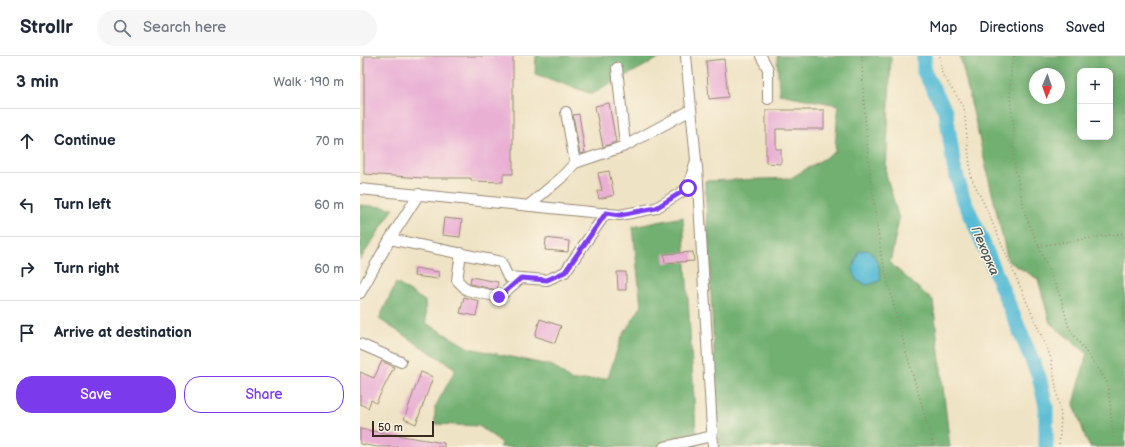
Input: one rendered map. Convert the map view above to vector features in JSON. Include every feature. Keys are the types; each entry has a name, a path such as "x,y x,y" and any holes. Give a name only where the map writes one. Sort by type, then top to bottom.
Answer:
{"street":[{"path":"686,56 696,160 713,447"},
{"path":"761,56 768,69 768,99"},
{"path":"617,68 625,146"},
{"path":"529,205 560,179 575,163 625,146 691,110"},
{"path":"566,112 575,163"},
{"path":"360,189 620,215 656,208 688,188 696,160"},
{"path":"360,293 390,239 419,194"},
{"path":"390,239 501,262 508,277 547,280 565,272 606,213"},
{"path":"461,253 457,280 467,290 499,297 521,278"},
{"path":"360,344 401,362"},
{"path":"664,447 712,436"}],"path":[{"path":"862,56 863,91 869,166 880,255 906,352 934,447"},
{"path":"940,56 942,74 964,107 971,177 987,210 1051,358 1060,417 1059,447"},
{"path":"1014,56 1011,68 1010,98 1014,128 1013,158 1026,217 1061,298 1069,328 1108,383 1114,447"},
{"path":"1038,246 1125,233"}],"green space":[{"path":"536,56 663,56 592,94 535,74"},
{"path":"777,56 891,56 886,174 899,219 890,263 933,301 950,447 719,447 705,181 791,178 835,152 838,105 779,94"},
{"path":"960,56 1125,56 1125,447 1090,447 1074,404 1087,353 1050,323 1038,279 1008,261"},
{"path":"360,205 394,208 360,260"},
{"path":"683,217 697,447 612,447 593,444 591,447 500,447 501,442 479,426 435,424 435,407 456,369 379,319 396,283 425,301 426,323 469,348 553,366 572,381 608,378 621,338 641,307 633,227"}],"water":[{"path":"869,250 878,265 880,281 867,285 856,280 853,268 859,251"}],"building":[{"path":"364,56 513,56 513,174 503,174 503,182 471,181 471,178 423,178 364,174"},
{"path":"724,59 728,97 709,99 706,61"},
{"path":"609,103 616,142 603,147 595,106"},
{"path":"766,110 824,110 824,129 776,129 776,149 781,149 781,164 766,163"},
{"path":"579,114 585,153 580,154 573,115"},
{"path":"609,171 614,195 599,199 597,191 602,190 598,173"},
{"path":"444,218 462,220 460,237 442,235"},
{"path":"546,238 569,241 568,252 545,250"},
{"path":"693,252 694,261 665,263 664,254"},
{"path":"415,268 439,272 438,279 414,276"},
{"path":"617,272 626,272 626,290 618,290"},
{"path":"471,277 498,282 497,290 470,284"},
{"path":"464,297 479,301 476,316 460,313"},
{"path":"540,319 561,326 555,343 535,336"},
{"path":"382,361 394,367 376,403 371,400 368,408 360,404 360,372 374,378"},
{"path":"421,372 433,377 416,424 404,419"},
{"path":"360,429 444,443 444,447 377,447 360,444"}],"waterway":[{"name":"Пехорка","path":"924,56 924,72 946,112 954,167 963,198 1039,377 1046,406 1046,447"}],"route":[{"path":"499,297 521,278 547,280 565,272 606,213 620,215 656,208 688,188"}]}
